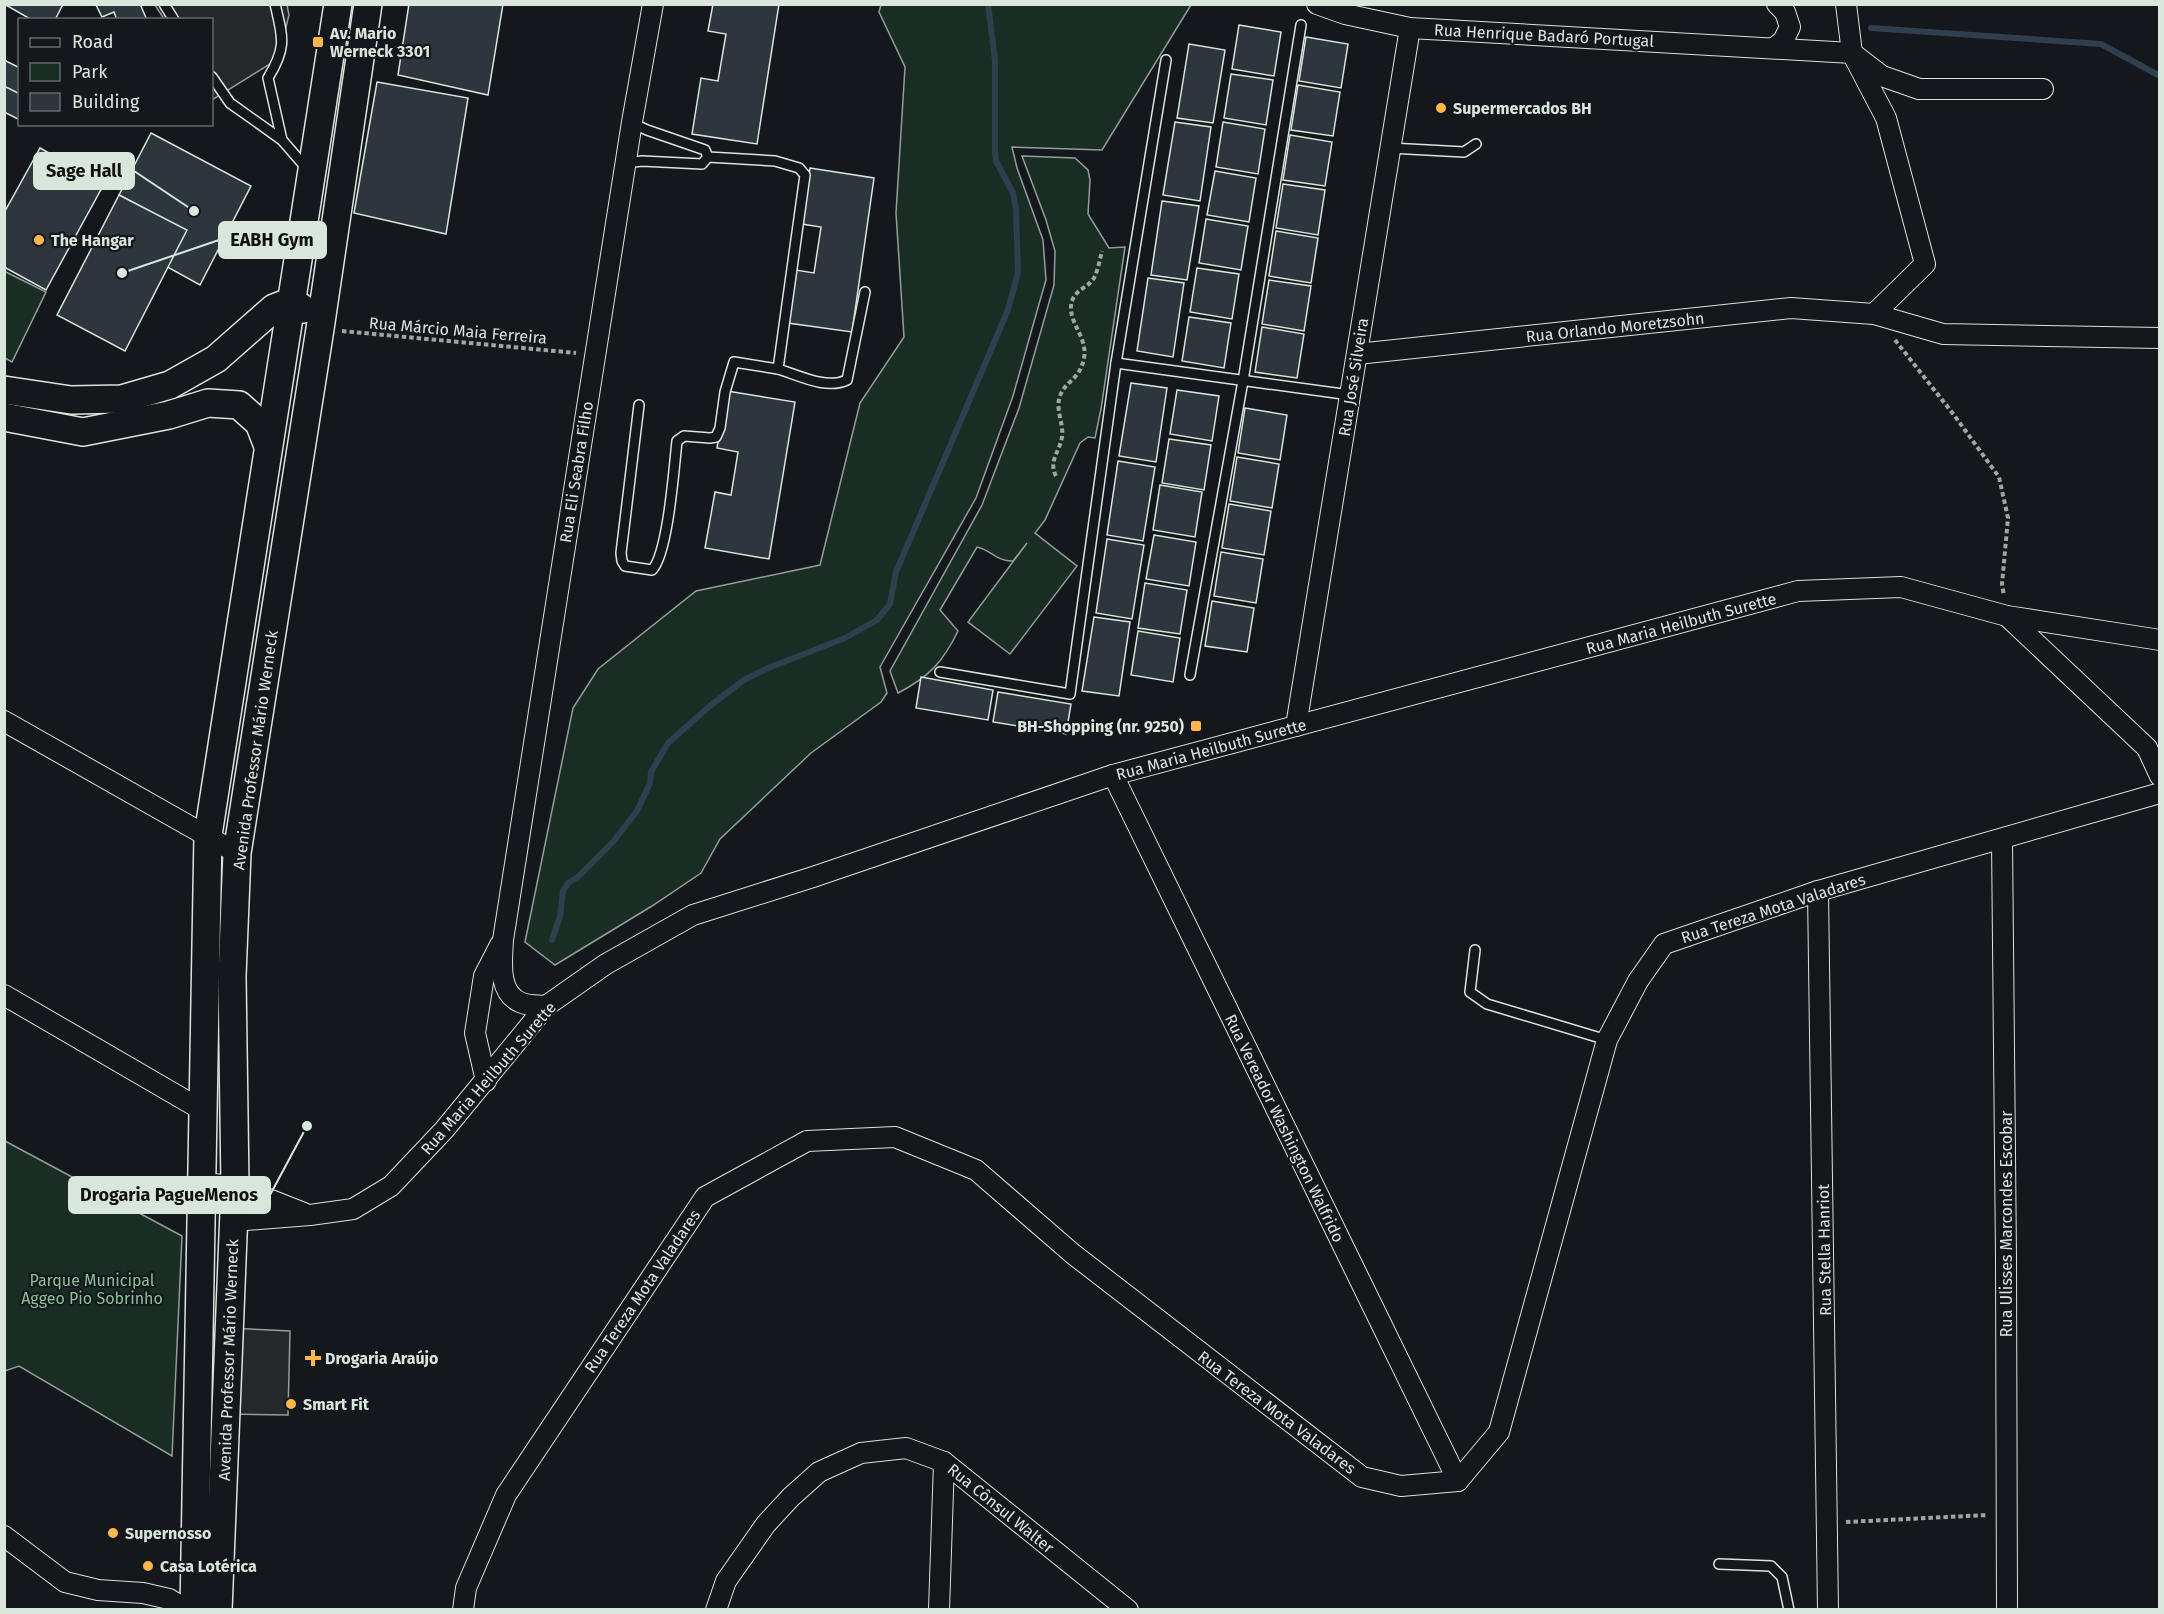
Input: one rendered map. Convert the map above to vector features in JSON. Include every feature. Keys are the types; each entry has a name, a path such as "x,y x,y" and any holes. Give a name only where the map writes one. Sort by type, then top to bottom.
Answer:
{"main road":[{"name":"Avenida Professor Mário Werneck","path":"194,1610 208,835 338,4"},
{"name":"Avenida Professor Mário Werneck","path":"218,1610 236,1186 232,976 237,853 320,329 368,4"},
{"path":"4,390 71,400 122,399 170,385 216,359 274,308 292,302 300,305 320,329"},
{"path":"4,417 83,432 169,415 208,403 239,405 259,423 268,446"}],"street":[{"name":"Rua Eli Seabra Filho","path":"546,1006 521,1003 508,993 502,972 503,940 625,163 653,4"},
{"name":"Rua Henrique Badaró Portugal","path":"1317,4 1345,14 1410,28 1852,53"},
{"path":"1774,48 1784,41 1790,27 1785,12 1777,4"},
{"path":"1846,4 1852,53 1886,118 1925,264 1874,314"},
{"name":"Rua José Silveira","path":"1296,726 1410,28"},
{"path":"1852,53 1882,76 1919,89 2043,89"},
{"name":"Rua Orlando Moretzsohn","path":"1357,354 1791,308 1874,314 1942,334 2160,338"},
{"name":"Rua Maria Heilbuth Surette","path":"233,1221 353,1209 391,1186 444,1130 546,1006 606,964 693,915 813,877 1113,775 1798,591 1901,587 2007,616 2147,748 2160,776"},
{"path":"2007,616 2160,640"},
{"path":"4,721 237,853"},
{"name":"Rua Vereador Washington Walfrido","path":"1113,775 1458,1480"},
{"name":"Rua Tereza Mota Valadares","path":"463,1610 466,1588 506,1495 705,1197 807,1141 895,1137 976,1170 1073,1254 1362,1477 1401,1486 1458,1480 1499,1432 1607,1040 1638,981 1664,945 1818,891 2160,793"},
{"name":"Rua Ulisses Marcondes Escobar","path":"2002,839 2007,1610"},
{"name":"Rua Stella Hanriot","path":"1818,891 1828,1610"},
{"name":"Rua Eli Seabra Filho","path":"486,1081 475,1033 484,976 503,940"},
{"path":"4,994 202,1110"},
{"name":"Rua Maria Heilbuth Surette","path":"201,1183 236,1186 310,1215"},
{"name":"Rua Cônsul Walter","path":"716,1610 726,1581 766,1524 790,1497 819,1472 861,1453 906,1448 944,1462 1128,1610"},
{"path":"939,1610 944,1462"},
{"path":"4,1536 65,1582 98,1590 143,1593 169,1599 187,1610"}],"lane":[{"path":"164,4 173,18"},
{"path":"275,4 283,39 279,60 268,78 282,140"},
{"path":"1190,675 1244,381 1301,26"},
{"path":"940,672 1070,694 1116,363 1166,60"},
{"path":"213,78 230,103 282,140 311,174"},
{"path":"632,123 705,150 708,157"},
{"path":"1390,148 1464,152 1476,144"},
{"path":"625,163 642,161 702,164 708,157"},
{"path":"708,157 775,160 799,168 805,175 778,369"},
{"path":"639,405 621,553 625,566 652,570 657,565 663,545 677,441 684,436 716,437 720,429 725,392 734,362 778,369 826,384 839,384 847,380 865,292"},
{"path":"1116,363 1350,395"},
{"path":"1475,950 1470,992 1487,1004 1607,1040"},
{"path":"1719,1564 1771,1566 1782,1576 1789,1610"}],"path":[{"path":"1056,476 1053,471 1053,459 1062,438 1059,398 1062,390 1077,377 1085,349 1083,339 1072,318 1072,302 1078,290 1087,286 1094,277 1102,251"},
{"path":"1874,314 1954,415 1999,477 2008,518 2002,584 2007,616"},
{"name":"Rua Márcio Maia Ferreira","path":"320,329 595,355"},
{"path":"1828,1523 2007,1515"}],"green space":[{"path":"881,5 1191,5 1102,150 1012,147 1017,168 1043,240 1046,280 1013,396 976,498 880,667 887,693 881,702 811,753 720,839 701,873 555,965 525,942 573,708 598,669 696,591 820,565 860,403 904,337 896,213 905,67 879,12"},
{"path":"1022,156 1075,158 1088,170 1090,180 1088,214 1109,248 1125,247 1095,438 1088,437 1080,443 1045,520 1035,533 1077,566 1010,654 968,622 1027,543 1013,561 1003,560 977,547 940,610 958,631 934,668 898,693 890,671 982,505 1019,408 1054,285 1055,251"},
{"path":"4,271 46,292 12,362 5,358"},
{"name":"Parque Municipal Aggeo Pio Sobrinho","path":"5,1141 182,1236 172,1456 19,1366 5,1371"}],"shaded area":[{"path":"155,5 287,5 289,15 278,59 213,99 213,18 163,18"},
{"path":"229,1328 290,1331 288,1415 226,1414"}],"building":[{"path":"4,4 63,4 56,18 28,18"},
{"path":"140,4 146,18 116,18 114,12 102,17 96,5"},
{"path":"409,4 503,4 488,95 398,75"},
{"path":"713,4 779,4 757,144 692,134 701,78 718,81 726,34 708,31"},
{"path":"1239,25 1281,32 1274,76 1232,69"},
{"path":"1306,37 1348,44 1341,88 1299,81"},
{"path":"1189,44 1225,50 1213,123 1177,118"},
{"path":"4,60 18,67 18,95 4,88"},
{"path":"1231,74 1273,80 1266,125 1224,118"},
{"path":"377,82 468,98 446,234 354,213"},
{"path":"1298,85 1340,92 1333,136 1291,130"},
{"path":"4,86 18,93 18,119 4,112"},
{"path":"1175,122 1211,127 1200,201 1163,195"},
{"path":"1223,122 1265,129 1258,174 1216,167"},
{"path":"151,133 251,186 200,285 162,264 181,228 119,195"},
{"path":"1290,135 1332,142 1325,186 1283,180"},
{"name":"The Hangar","path":"40,148 104,184 46,290 4,267 4,213"},
{"path":"810,168 874,178 852,332 788,323 796,270 814,273 821,227 802,224"},
{"path":"1215,171 1256,178 1249,222 1207,215"},
{"path":"1283,184 1325,190 1318,235 1276,228"},
{"path":"119,195 187,230 125,351 57,315"},
{"path":"1162,201 1199,206 1187,280 1151,275"},
{"path":"1206,219 1248,226 1241,270 1199,263"},
{"path":"1276,231 1318,238 1311,283 1269,276"},
{"path":"1197,268 1239,274 1232,319 1190,312"},
{"path":"1148,278 1184,283 1173,357 1137,351"},
{"path":"1269,280 1311,286 1304,331 1262,324"},
{"path":"1189,317 1231,323 1224,368 1182,361"},
{"path":"1262,327 1304,334 1297,378 1255,372"},
{"path":"1131,383 1167,388 1156,462 1119,456"},
{"path":"1177,390 1219,396 1212,441 1170,434"},
{"path":"727,391 795,402 769,559 705,548 715,492 731,495 738,452 717,448"},
{"path":"1245,408 1287,415 1280,460 1238,453"},
{"path":"1169,439 1211,445 1204,490 1162,483"},
{"path":"1237,457 1279,464 1272,508 1230,501"},
{"path":"1118,461 1155,467 1143,541 1107,535"},
{"path":"1160,485 1202,492 1195,537 1153,530"},
{"path":"1229,504 1271,511 1264,555 1222,548"},
{"path":"1154,535 1196,542 1189,586 1146,579"},
{"path":"1107,539 1144,545 1132,619 1096,613"},
{"path":"1221,552 1263,559 1256,603 1214,596"},
{"path":"1145,583 1187,590 1180,634 1138,628"},
{"path":"1212,601 1254,608 1247,652 1205,646"},
{"path":"1094,617 1130,622 1119,696 1082,691"},
{"path":"1138,631 1180,638 1173,682 1131,675"},
{"path":"921,677 993,690 988,720 916,708"},
{"path":"998,692 1071,704 1066,734 993,722"}],"waterway":[{"path":"552,940 560,916 563,891 568,883 578,877 613,842 637,811 650,783 651,772 668,743 711,705 744,680 768,668 845,638 877,620 890,604 896,572 1008,310 1018,272 1016,209 1013,193 996,161 995,60 988,4"},
{"path":"1871,28 2101,44 2160,76"}],"place":[{"name":"Av. Mario Werneck 3301","path":"318,42"},
{"name":"Supermercados BH","path":"1441,108"},
{"name":"Sage Hall","path":"194,211"},
{"name":"The Hangar","path":"39,240"},
{"name":"EABH Gym","path":"122,273"},
{"name":"BH-Shopping (nr. 9250)","path":"1196,726"},
{"name":"Drogaria PagueMenos","path":"307,1126"},
{"name":"Drogaria Araújo","path":"313,1358"},
{"name":"Smart Fit","path":"291,1404"},
{"name":"Supernosso","path":"113,1533"},
{"name":"Casa Lotérica","path":"148,1566"}]}
